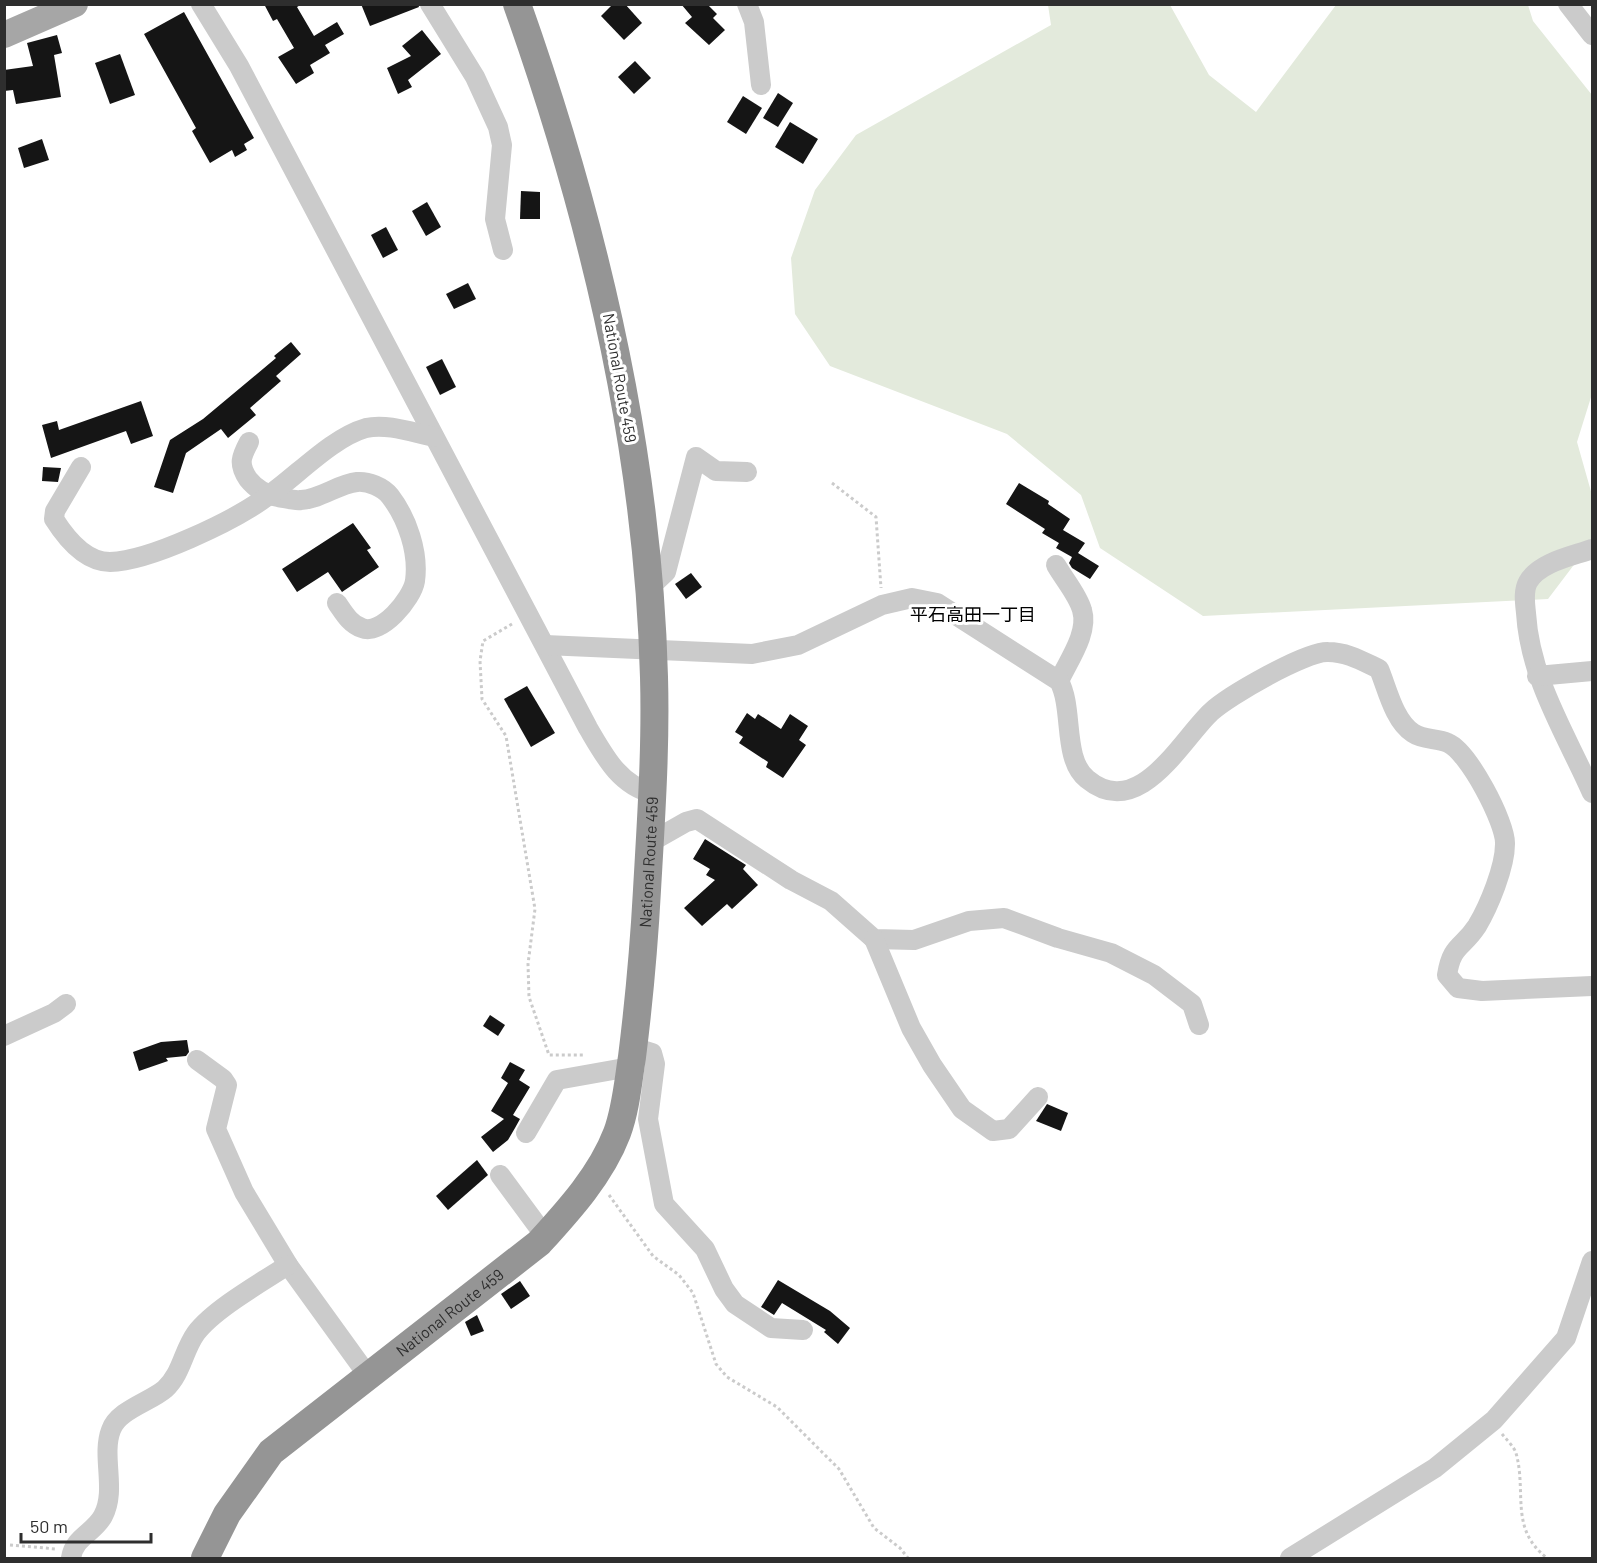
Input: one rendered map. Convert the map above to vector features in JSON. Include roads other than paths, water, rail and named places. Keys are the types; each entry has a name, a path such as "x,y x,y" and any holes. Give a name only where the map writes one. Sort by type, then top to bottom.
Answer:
{"highway":[{"name":"National Route 459","path":"205,1558 227,1514 271,1452 545,1236 572,1207 617,1133 632,1057 644,941 650,843 652,648 649,588 631,437 594,247 540,68 517,4"}],"main road":[{"path":"4,35 75,4"}],"street":[{"path":"201,4 239,66 608,761 638,789 652,793"},
{"path":"430,4 475,77 498,127 502,145 495,219 503,250"},
{"path":"747,4 754,22 761,85"},
{"path":"1568,4 1593,35"},
{"path":"81,467 55,511 54,519 74,546 90,556 109,562 155,552 240,514 268,496 348,435 369,428 382,427 434,437"},
{"path":"249,442 240,459 243,471 252,484 268,496 301,501 358,482 373,484 386,491 402,511 413,547 415,582 407,601 394,616 372,630 363,629 350,621 337,603"},
{"path":"649,588 666,572 696,457 716,471 747,472"},
{"path":"1593,549 1552,563 1535,573 1527,582 1524,593 1527,638 1537,676 1593,794"},
{"path":"1056,565 1082,610 1083,623 1079,639 1059,681"},
{"path":"545,645 752,654 798,645 882,605 912,597 937,603 1059,681 1064,691 1072,755 1086,779 1107,790 1126,790 1163,769 1212,711 1283,667 1325,652 1347,654 1379,669 1400,720 1412,733 1449,743 1467,758 1489,797 1506,842 1501,870 1476,926 1450,956 1447,975 1458,988 1482,991 1593,986"},
{"path":"1537,676 1593,671"},
{"path":"650,843 686,822 697,819 791,880 831,901 874,939 911,1028 932,1065 962,1109 993,1131 1009,1129 1038,1097"},
{"path":"874,939 914,940 969,921 1004,918 1058,938 1111,953 1154,975 1192,1004 1199,1025"},
{"path":"4,1036 54,1013 66,1004"},
{"path":"526,1133 557,1080 651,1053 655,1064 648,1119 659,1188 664,1204 705,1249 724,1289 735,1304 771,1328 803,1330"},
{"path":"197,1060 223,1079 227,1085 216,1129 243,1192 288,1266 369,1377"},
{"path":"500,1175 545,1236"},
{"path":"1290,1558 1435,1468 1492,1422 1566,1338 1593,1261"},
{"path":"72,1555 75,1544 103,1517 108,1486 109,1437 117,1420 164,1390 181,1368 189,1344 202,1326 288,1266"}],"district":[{"name":"平石高田一丁目","path":"973,615"}]}
